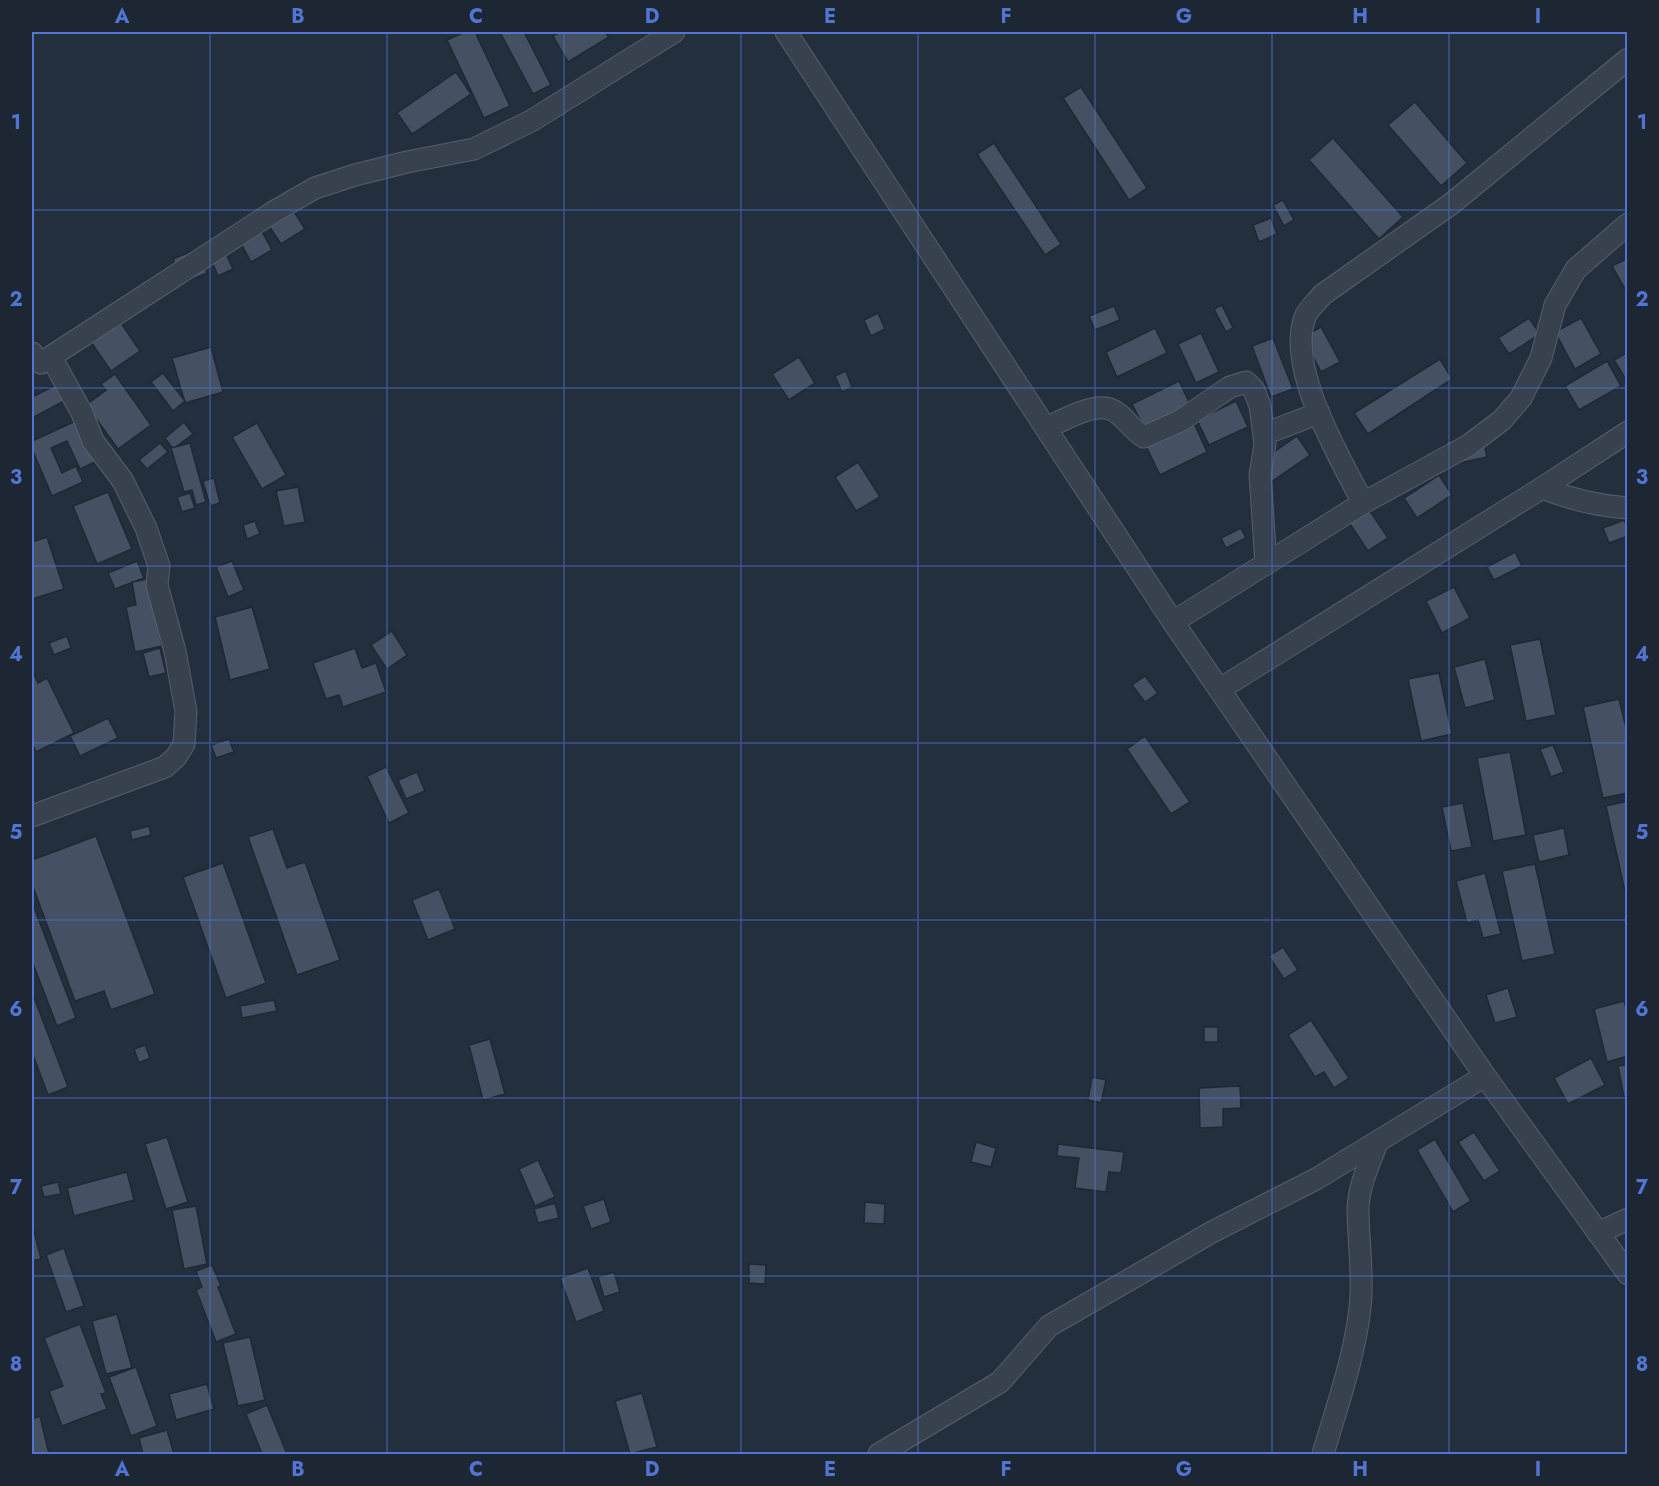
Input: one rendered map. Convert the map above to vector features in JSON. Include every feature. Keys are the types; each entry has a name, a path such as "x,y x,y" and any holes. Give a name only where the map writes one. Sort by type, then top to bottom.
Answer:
{"street":[{"path":"32,816 165,767 176,757 184,744 186,711 175,651 157,585 159,566 146,528 123,481 93,441 82,413 41,355 315,188 397,165 474,149 531,120 674,32"},
{"path":"786,32 1173,622 1485,1076 1628,1274"},
{"path":"1363,503 1319,413 1304,369 1302,335 1306,315 1322,295 1451,204 1628,59"},
{"path":"1173,622 1363,503 1461,450 1502,420 1521,398 1541,358 1555,305 1576,269 1628,224"},
{"path":"1046,428 1090,409 1110,409 1124,419 1136,433 1144,437 1180,421 1230,387 1246,382 1254,390 1260,406 1264,434 1265,444 1260,475 1266,564"},
{"path":"1264,434 1319,413"},
{"path":"1220,689 1628,432"},
{"path":"1542,488 1579,502 1628,508"},
{"path":"879,1455 999,1382 1049,1326 1212,1232 1316,1179 1485,1076"},
{"path":"1323,1455 1344,1387 1360,1308 1362,1270 1358,1206 1363,1180 1377,1143"},
{"path":"1598,1233 1628,1219"}],"building":[{"path":"465,32 475,32 510,106 484,118 447,40"},
{"path":"524,32 551,85 533,94 501,34"},
{"path":"560,32 605,32 609,37 568,62 553,36"},
{"path":"456,72 471,94 412,134 397,113"},
{"path":"1081,87 1147,188 1129,200 1063,98"},
{"path":"1415,102 1467,163 1441,186 1388,125"},
{"path":"1333,138 1403,217 1379,239 1309,160"},
{"path":"994,143 1061,244 1045,255 977,154"},
{"path":"1283,200 1294,220 1284,226 1273,205"},
{"path":"288,202 305,229 281,244 263,217"},
{"path":"254,217 272,250 251,262 233,229"},
{"path":"1271,218 1277,234 1259,242 1253,225"},
{"path":"221,243 233,269 218,276 207,250"},
{"path":"197,249 207,273 183,283 173,259"},
{"path":"1628,258 1628,287 1625,289 1612,266"},
{"path":"1222,305 1233,328 1226,332 1214,309"},
{"path":"1114,306 1120,320 1095,330 1089,316"},
{"path":"878,313 885,329 871,336 864,320"},
{"path":"1529,318 1540,334 1509,354 1498,338"},
{"path":"1581,318 1601,354 1575,369 1555,332"},
{"path":"119,320 140,351 111,371 82,329"},
{"path":"1321,327 1340,362 1321,372 1303,337"},
{"path":"1155,328 1167,353 1117,377 1106,352"},
{"path":"1201,333 1219,372 1196,383 1178,344"},
{"path":"1273,338 1293,389 1271,397 1252,346"},
{"path":"211,347 223,392 185,403 172,358"},
{"path":"1628,352 1628,383 1614,360"},
{"path":"799,357 815,383 789,400 772,374"},
{"path":"1440,359 1452,379 1368,434 1354,413"},
{"path":"1607,361 1621,386 1579,410 1565,386"},
{"path":"846,371 852,387 842,392 835,376"},
{"path":"163,373 185,401 173,411 151,382"},
{"path":"115,374 151,425 118,449 86,405 106,390 101,384"},
{"path":"1179,381 1191,406 1145,429 1132,404"},
{"path":"58,384 66,400 32,418 32,397"},
{"path":"1236,401 1248,427 1209,445 1197,420"},
{"path":"78,420 97,461 80,469 67,441 51,448 62,473 76,466 83,482 52,496 32,449 32,441"},
{"path":"184,422 193,434 173,449 165,438"},
{"path":"257,423 286,475 262,489 232,437"},
{"path":"1194,423 1207,452 1160,475 1146,446"},
{"path":"1482,434 1487,457 1451,465 1446,442"},
{"path":"1297,436 1310,455 1271,482 1258,463"},
{"path":"160,443 168,452 147,469 139,460"},
{"path":"190,443 206,502 196,505 192,490 184,492 171,448"},
{"path":"858,462 880,497 856,511 835,477"},
{"path":"1439,475 1452,495 1417,518 1404,498"},
{"path":"214,478 220,503 210,506 203,481"},
{"path":"298,487 305,522 284,526 276,491"},
{"path":"108,492 132,549 97,564 73,506"},
{"path":"190,493 195,508 182,512 177,497"},
{"path":"1368,508 1388,538 1368,551 1348,521"},
{"path":"1624,520 1628,536 1609,543 1603,528"},
{"path":"255,521 260,534 247,539 243,525"},
{"path":"1241,528 1246,538 1226,548 1221,538"},
{"path":"47,537 64,589 32,599 32,542"},
{"path":"1515,552 1522,566 1494,580 1487,567"},
{"path":"137,561 144,578 115,589 108,573"},
{"path":"232,561 244,590 228,597 216,567"},
{"path":"148,579 162,646 135,652 126,607 136,605 132,582"},
{"path":"1454,587 1470,618 1442,633 1426,601"},
{"path":"252,607 270,669 230,680 215,617"},
{"path":"392,631 407,655 387,669 371,645"},
{"path":"67,636 71,648 54,655 49,643"},
{"path":"1540,639 1556,715 1526,721 1510,645"},
{"path":"160,648 166,673 149,677 143,653"},
{"path":"355,648 362,668 376,663 386,692 343,707 339,695 326,699 313,663"},
{"path":"1485,659 1495,700 1465,708 1454,667"},
{"path":"32,670 38,683 47,678 74,733 36,752 32,743"},
{"path":"1439,673 1452,734 1421,741 1408,679"},
{"path":"1145,676 1158,693 1145,702 1132,685"},
{"path":"1619,699 1628,736 1628,793 1603,798 1583,707"},
{"path":"108,718 118,738 80,756 70,736"},
{"path":"1145,736 1190,802 1171,814 1127,749"},
{"path":"229,739 234,752 216,758 211,745"},
{"path":"1553,745 1564,772 1551,777 1540,749"},
{"path":"1510,752 1526,835 1493,841 1477,758"},
{"path":"386,767 409,813 389,823 367,776"},
{"path":"417,772 425,791 406,799 398,780"},
{"path":"1628,801 1628,905 1606,806"},
{"path":"1463,803 1472,847 1451,851 1442,807"},
{"path":"149,826 151,835 132,840 130,831"},
{"path":"1564,828 1569,855 1539,862 1533,835"},
{"path":"273,829 287,868 305,862 340,960 297,975 248,837"},
{"path":"96,836 155,994 111,1010 104,991 75,1001 32,884 32,860"},
{"path":"223,863 266,983 226,998 183,877"},
{"path":"1535,864 1555,954 1522,961 1502,871"},
{"path":"1485,873 1501,934 1483,938 1478,920 1467,923 1456,881"},
{"path":"439,889 455,929 428,940 412,900"},
{"path":"32,902 76,1018 57,1026 32,961"},
{"path":"1283,947 1298,970 1284,979 1269,956"},
{"path":"1508,988 1517,1017 1495,1023 1486,995"},
{"path":"32,992 68,1087 48,1095 32,1052"},
{"path":"274,1000 277,1011 242,1018 240,1006"},
{"path":"1624,1001 1628,1016 1628,1056 1607,1062 1594,1009"},
{"path":"1311,1020 1349,1078 1334,1088 1324,1072 1315,1077 1288,1035"},
{"path":"1204,1027 1218,1027 1218,1042 1204,1042"},
{"path":"490,1039 505,1094 483,1100 469,1045"},
{"path":"145,1045 150,1058 139,1063 134,1049"},
{"path":"1591,1058 1605,1085 1568,1104 1554,1078"},
{"path":"1628,1064 1628,1096 1624,1097 1618,1066"},
{"path":"1092,1077 1106,1080 1101,1103 1088,1100"},
{"path":"1240,1086 1241,1108 1223,1109 1223,1127 1200,1128 1199,1088"},
{"path":"1474,1132 1500,1171 1484,1181 1458,1142"},
{"path":"167,1137 188,1202 166,1209 145,1144"},
{"path":"1435,1139 1471,1201 1453,1212 1417,1150"},
{"path":"976,1142 996,1148 991,1167 971,1162"},
{"path":"1058,1144 1124,1152 1121,1173 1109,1172 1106,1192 1075,1188 1079,1158 1057,1156"},
{"path":"538,1160 555,1197 535,1206 519,1169"},
{"path":"127,1172 134,1200 74,1216 67,1188"},
{"path":"58,1182 61,1194 44,1197 41,1186"},
{"path":"604,1199 611,1222 591,1229 583,1206"},
{"path":"865,1202 885,1204 884,1224 864,1223"},
{"path":"555,1203 559,1218 538,1223 534,1209"},
{"path":"196,1206 207,1264 184,1269 172,1210"},
{"path":"32,1223 41,1259 32,1261"},
{"path":"64,1248 84,1306 66,1312 46,1255"},
{"path":"749,1264 766,1265 765,1284 749,1283"},
{"path":"212,1265 236,1334 216,1342 196,1290 202,1287 196,1271"},
{"path":"588,1268 604,1311 576,1322 560,1278"},
{"path":"614,1272 620,1292 604,1297 598,1277"},
{"path":"117,1314 132,1368 106,1374 92,1321"},
{"path":"80,1324 106,1393 101,1394 107,1409 62,1426 49,1391 63,1386 44,1338"},
{"path":"250,1337 265,1400 238,1406 223,1343"},
{"path":"136,1367 157,1426 131,1436 109,1377"},
{"path":"207,1384 214,1409 176,1420 169,1394"},
{"path":"642,1393 657,1447 630,1454 615,1401"},
{"path":"267,1405 287,1454 262,1454 246,1414"},
{"path":"40,1416 49,1454 32,1454 32,1419"},
{"path":"167,1430 174,1454 143,1454 139,1438"}]}
